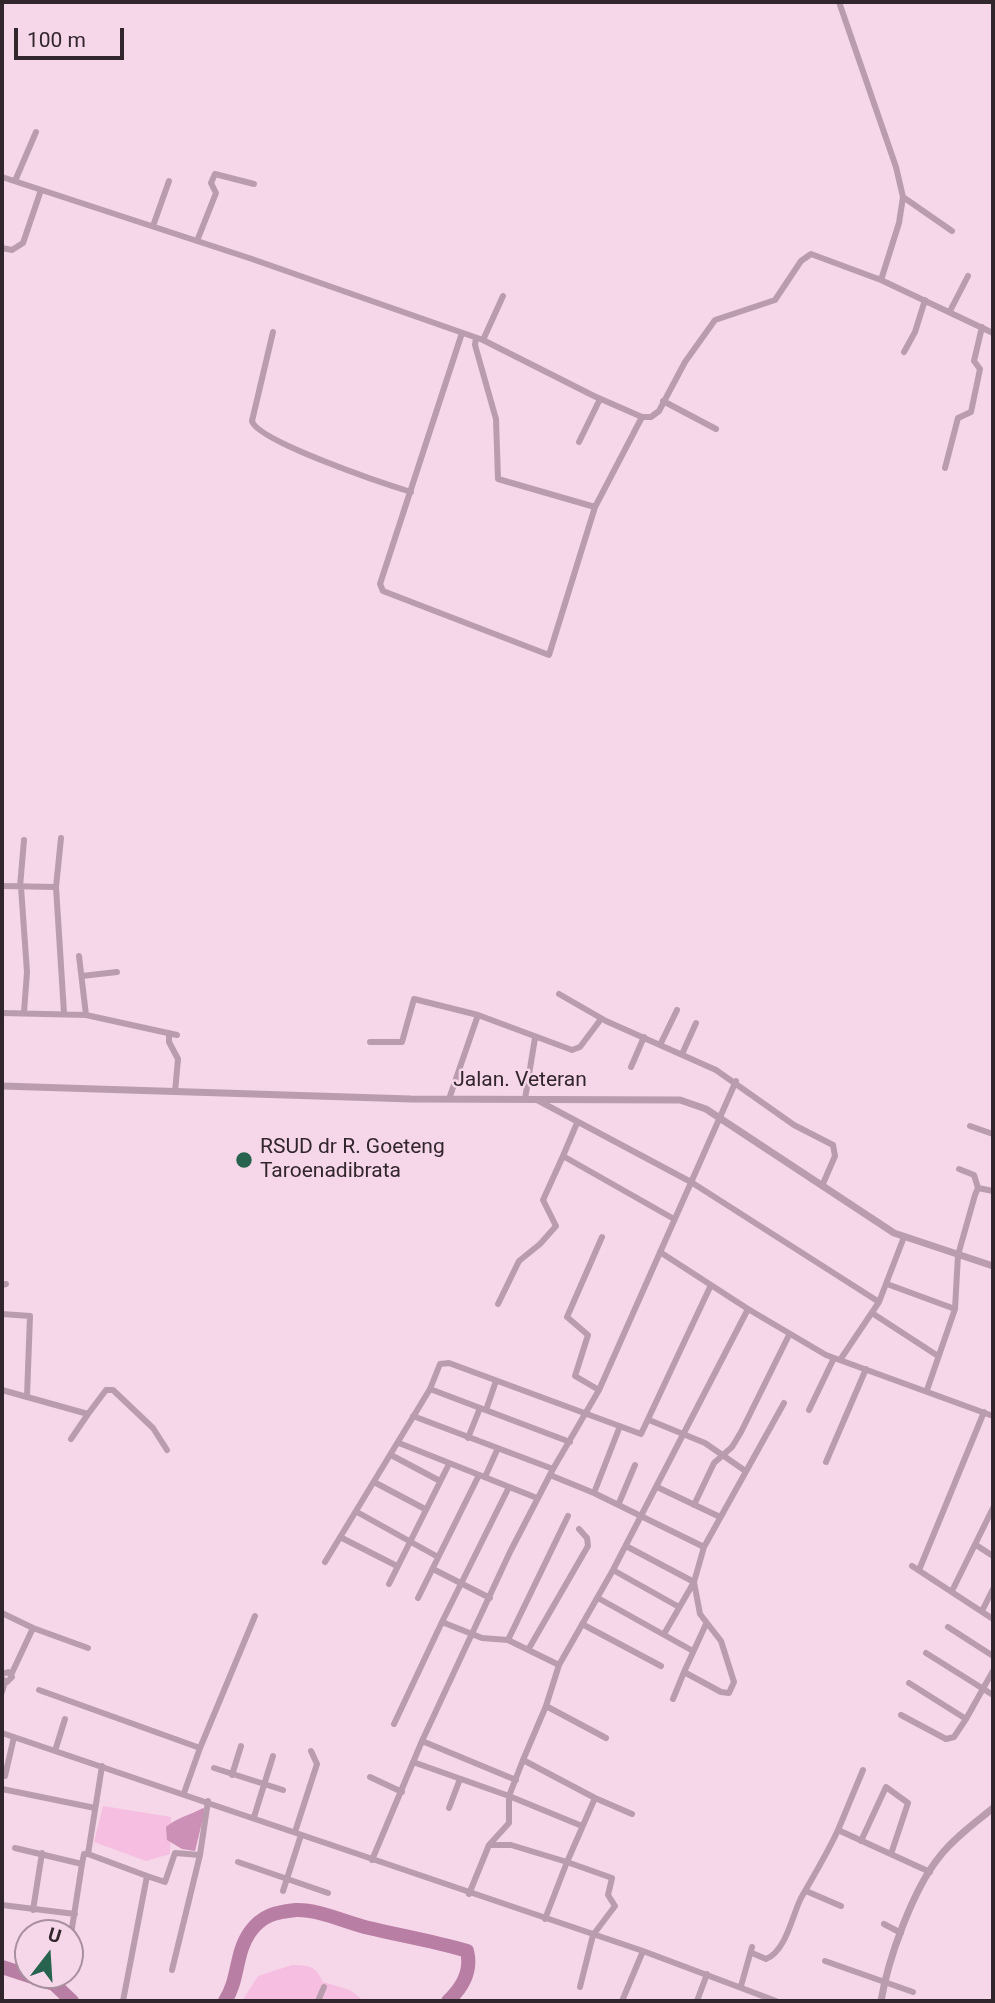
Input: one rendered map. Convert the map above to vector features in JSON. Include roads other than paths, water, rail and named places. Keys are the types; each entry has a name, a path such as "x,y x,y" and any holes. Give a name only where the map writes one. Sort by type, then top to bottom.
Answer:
{"street":[{"path":"839,2 896,167 903,197 900,223 881,279"},
{"path":"15,181 36,132"},
{"path":"197,241 216,193 211,183 215,174 254,184"},
{"path":"2,177 153,226 479,339 642,417 651,417 659,411 715,320 775,300 807,256 820,256 881,279 993,332"},
{"path":"153,226 169,181"},
{"path":"2,248 12,250 23,243 41,190"},
{"path":"903,197 952,231"},
{"path":"950,312 968,276"},
{"path":"503,296 475,345 496,419 498,479 595,507"},
{"path":"904,352 915,332 925,300"},
{"path":"945,468 958,418 971,412 974,406 980,369 974,361 982,327"},
{"path":"273,332 252,421 254,426 274,440 341,468 411,492"},
{"path":"462,333 380,589 546,655 551,653 595,507 642,417"},
{"path":"579,442 600,399"},
{"path":"663,401 716,429"},
{"path":"61,838 56,887 64,1013"},
{"path":"24,840 21,887 27,972 24,1012"},
{"path":"2,886 56,887"},
{"path":"79,956 86,1015"},
{"path":"82,976 117,972"},
{"path":"559,995 601,1019 683,1052 736,1081 794,1125 835,1147 822,1186"},
{"path":"370,1042 402,1042 414,999 478,1015 535,1038 576,1049 601,1019"},
{"path":"661,1044 677,1010"},
{"path":"2,1013 86,1015 177,1035"},
{"path":"449,1099 478,1015"},
{"path":"683,1052 696,1023"},
{"path":"169,1032 169,1042 178,1059 175,1091"},
{"path":"631,1067 644,1037"},
{"path":"525,1098 535,1038"},
{"path":"372,1860 422,1741 537,1499 599,1390 736,1081"},
{"name":"Jalan. Veteran","path":"2,1086 449,1099 669,1098 699,1105 904,1237 993,1266"},
{"path":"534,1099 691,1182 879,1302"},
{"path":"498,1304 519,1261 556,1226 543,1200 577,1123"},
{"path":"970,1126 993,1134"},
{"path":"563,1156 674,1219"},
{"path":"927,1390 954,1309 958,1255 978,1188 974,1175 959,1169"},
{"path":"978,1188 993,1191"},
{"path":"599,1390 575,1376 588,1335 567,1317 602,1237"},
{"path":"809,1410 837,1359 879,1302 904,1237"},
{"path":"660,1252 789,1335 837,1359 993,1416"},
{"path":"887,1284 954,1309"},
{"path":"325,1562 430,1389 442,1362 641,1434 668,1371 711,1285"},
{"path":"469,1894 489,1845 509,1823 509,1796 546,1706 559,1665 626,1546 748,1309"},
{"path":"872,1313 938,1356"},
{"path":"2,1314 30,1316 27,1396"},
{"path":"694,1505 714,1463 732,1447 741,1432 789,1335"},
{"path":"826,1462 866,1369"},
{"path":"468,1438 496,1381"},
{"path":"430,1389 570,1442"},
{"path":"2,1390 88,1414"},
{"path":"71,1439 106,1390 113,1390 153,1428 166,1450"},
{"path":"664,1634 694,1582 704,1547 744,1470 760,1449 784,1403"},
{"path":"919,1570 984,1412"},
{"path":"413,1416 498,1448 619,1503 704,1547"},
{"path":"649,1420 685,1433 744,1470"},
{"path":"594,1493 620,1426"},
{"path":"398,1443 537,1499"},
{"path":"418,1598 498,1448"},
{"path":"391,1455 440,1480"},
{"path":"389,1584 449,1464"},
{"path":"619,1503 635,1465"},
{"path":"374,1482 425,1509"},
{"path":"394,1724 509,1487"},
{"path":"657,1487 720,1517"},
{"path":"952,1591 993,1508"},
{"path":"357,1512 438,1557"},
{"path":"508,1640 568,1516"},
{"path":"528,1650 588,1546 587,1538 579,1529"},
{"path":"340,1537 397,1566"},
{"path":"976,1545 993,1556"},
{"path":"626,1546 694,1582"},
{"path":"912,1566 993,1619"},
{"path":"433,1569 490,1598"},
{"path":"613,1570 679,1607"},
{"path":"684,1672 724,1693 734,1688 724,1647 700,1614 694,1582"},
{"path":"982,1611 993,1589"},
{"path":"598,1598 693,1651"},
{"path":"2,1613 33,1628 88,1648"},
{"path":"184,1793 255,1616"},
{"path":"442,1622 472,1634 508,1640 559,1665"},
{"path":"582,1624 661,1666"},
{"path":"673,1699 706,1624"},
{"path":"948,1626 993,1656"},
{"path":"2,1692 4,1675 33,1628"},
{"path":"926,1653 993,1695"},
{"path":"901,1715 946,1739 954,1737 985,1689 993,1671"},
{"path":"909,1683 966,1719"},
{"path":"39,1689 200,1748"},
{"path":"546,1706 606,1738"},
{"path":"55,1751 65,1718"},
{"path":"2,1733 643,1951 776,2001"},
{"path":"5,1776 14,1737"},
{"path":"422,1741 516,1780"},
{"path":"232,1775 241,1745"},
{"path":"283,1891 317,1764 311,1751"},
{"path":"254,1817 273,1756"},
{"path":"523,1760 632,1814"},
{"path":"413,1762 509,1796 582,1826"},
{"path":"88,1854 102,1766"},
{"path":"214,1768 283,1790"},
{"path":"741,1986 752,1950 766,1959 791,1927 806,1891 823,1864 863,1770"},
{"path":"370,1777 402,1792"},
{"path":"449,1808 460,1779"},
{"path":"861,1841 886,1787 908,1803 891,1854"},
{"path":"2,1789 95,1808"},
{"path":"545,1919 595,1798"},
{"path":"172,1970 200,1855 208,1801"},
{"path":"881,2001 889,1958 929,1872 951,1844 993,1808"},
{"path":"838,1830 929,1872"},
{"path":"489,1845 512,1845 613,1880 608,1895 614,1908 593,1935 580,1987"},
{"path":"15,1848 82,1864"},
{"path":"33,1910 42,1853"},
{"path":"74,1919 84,1854 165,1882 175,1853 200,1855"},
{"path":"238,1862 286,1876 328,1893"},
{"path":"123,2001 148,1876"},
{"path":"806,1891 841,1906"},
{"path":"2,1905 75,1914"},
{"path":"884,1924 901,1933"},
{"path":"622,2001 643,1951"},
{"path":"825,1961 913,1992"},
{"path":"697,2001 707,1974"},
{"path":"318,2001 324,1987"}],"waterway":[{"path":"225,2001 250,1932 270,1915 296,1910 314,1912 467,1951 465,1978 448,2001"},
{"path":"2,1967 54,1984 72,2001"}],"place":[{"name":"RSUD dr R. Goeteng Taroenadibrata","path":"244,1160"}]}
